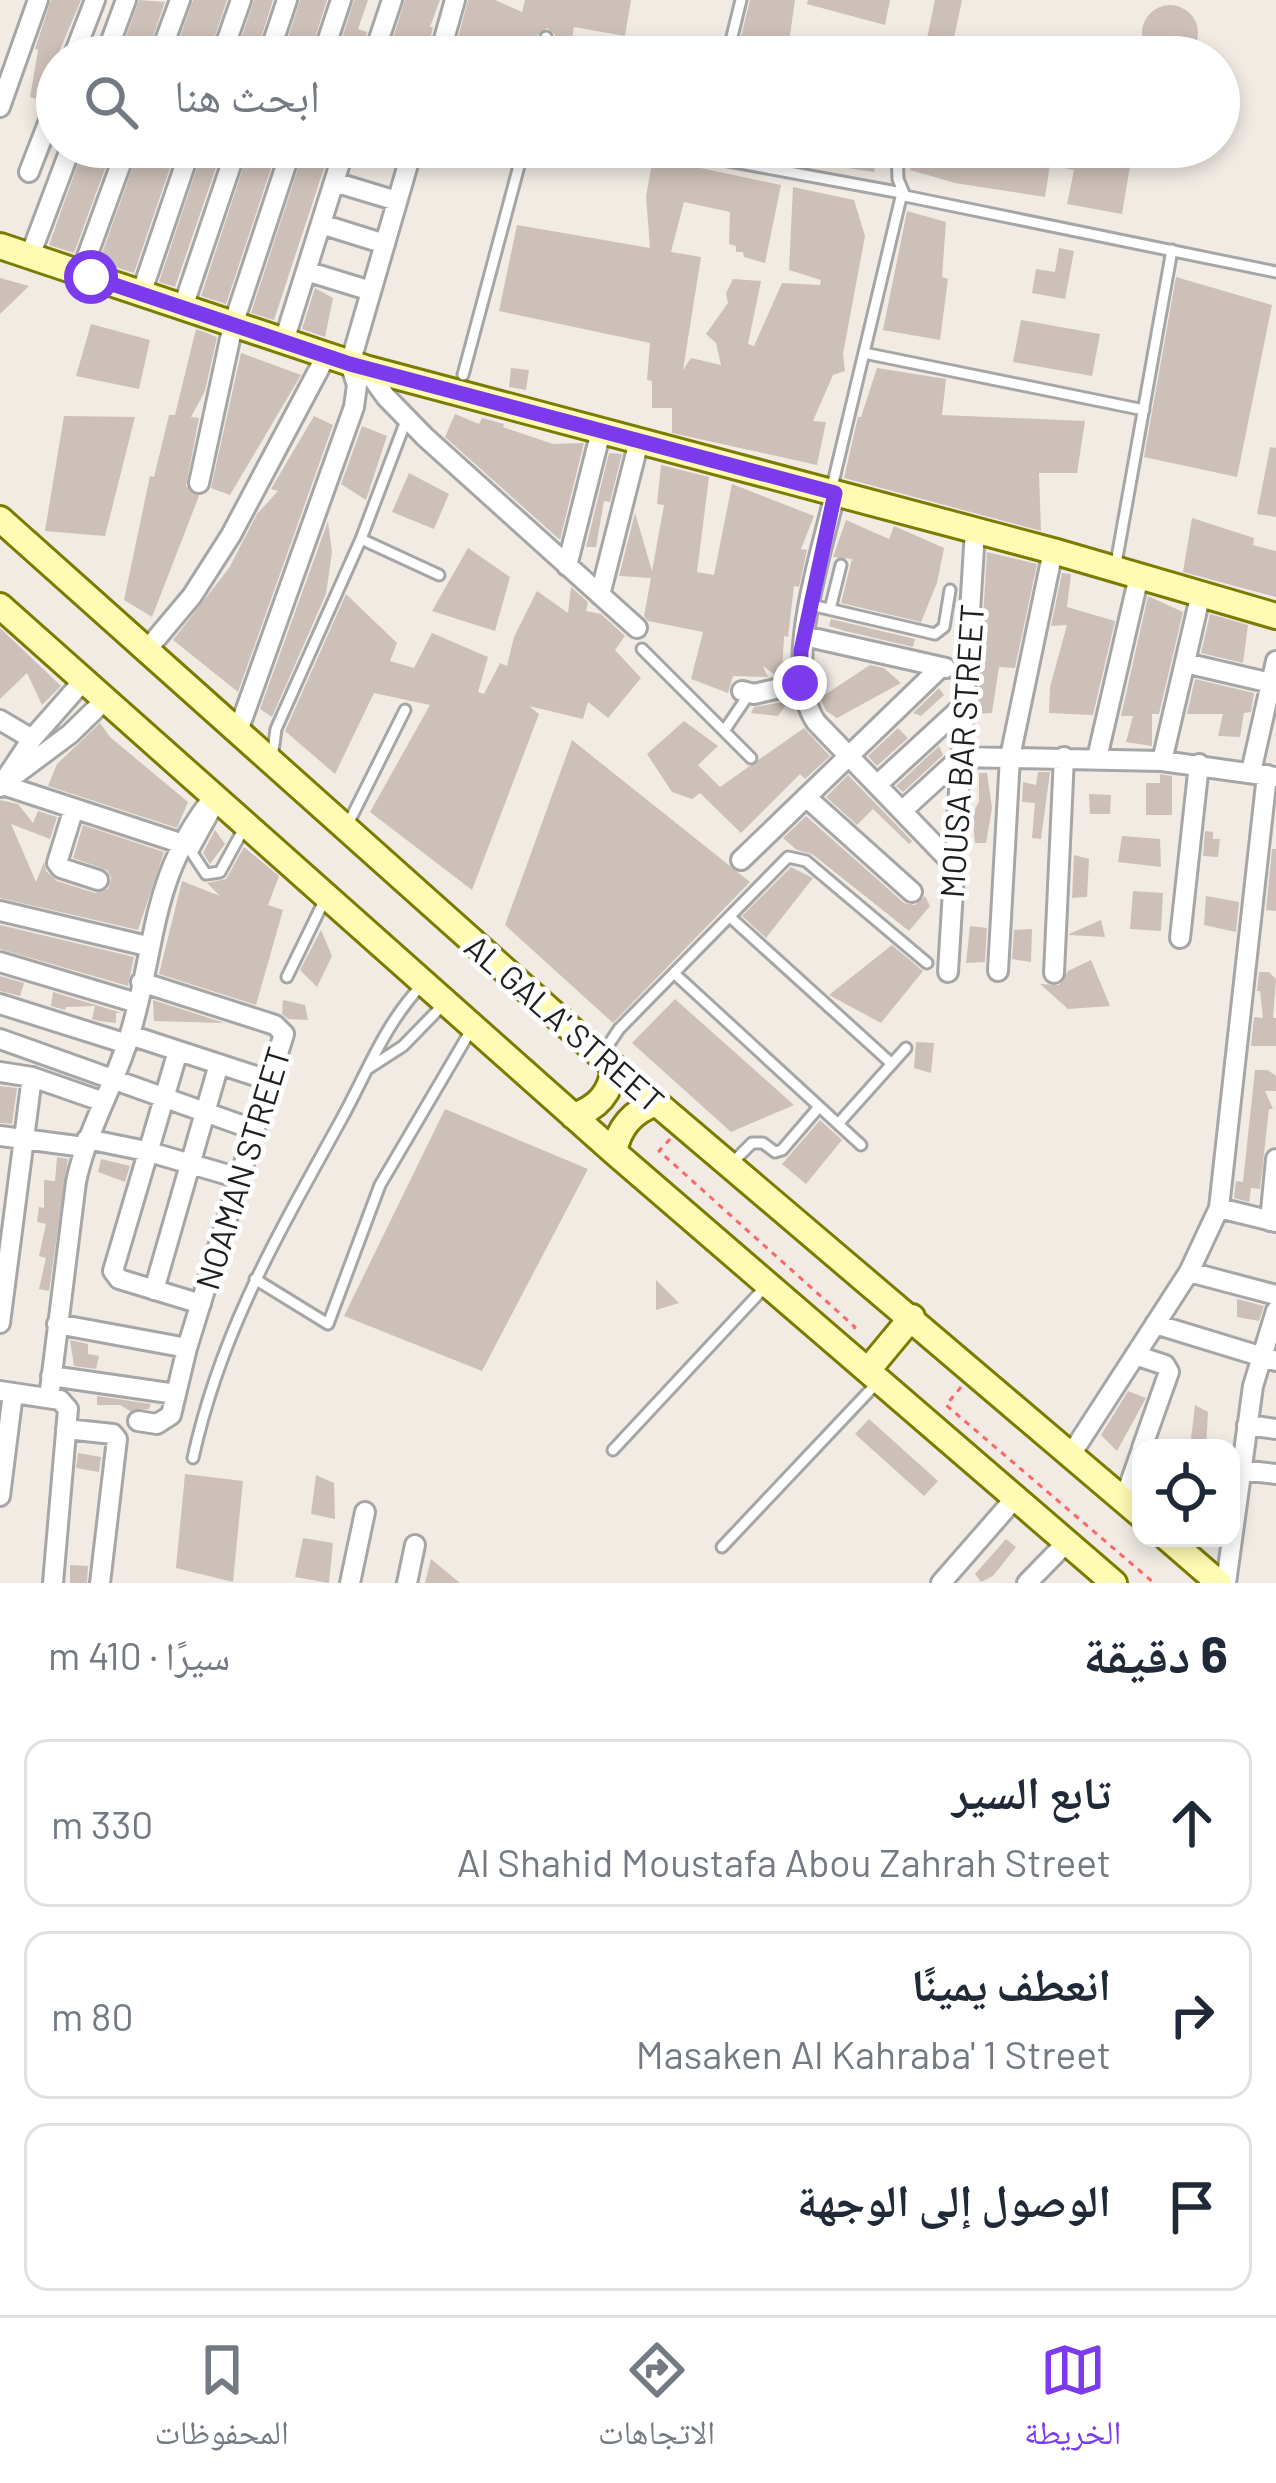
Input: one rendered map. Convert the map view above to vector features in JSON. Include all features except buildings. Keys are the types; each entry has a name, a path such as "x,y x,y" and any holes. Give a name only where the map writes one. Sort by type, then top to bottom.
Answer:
{"main road":[{"path":"0,246 347,362 1053,551 1276,616"},
{"name":"AL GALA' STREET","path":"0,519 608,1062 1132,1508"},
{"name":"AL GALA' STREET","path":"0,606 614,1152 1114,1583"},
{"path":"573,1116 586,1112 607,1094 608,1062"},
{"path":"614,1152 632,1116 656,1102"},
{"path":"874,1375 912,1318"},
{"path":"1178,1547 1223,1583"}],"street":[{"path":"0,107 38,0"},
{"path":"82,36 95,0"},
{"path":"113,36 126,0"},
{"path":"167,36 180,0"},
{"path":"228,36 241,0"},
{"path":"275,36 287,0"},
{"path":"329,36 341,0"},
{"path":"381,36 392,0"},
{"path":"445,36 455,0"},
{"path":"29,172 36,154"},
{"path":"30,256 63,168"},
{"path":"80,273 119,168"},
{"path":"141,293 184,168"},
{"path":"183,307 230,168"},
{"path":"199,483 233,325 285,168"},
{"path":"284,341 338,168"},
{"path":"145,652 192,596 347,362 407,168"},
{"path":"334,182 397,201"},
{"path":"321,224 385,244"},
{"path":"306,271 371,291"},
{"path":"347,362 637,628"},
{"path":"237,734 354,407 357,385 347,362"},
{"path":"567,566 601,431"},
{"path":"600,595 639,441"},
{"path":"833,493 821,607 804,636 800,683 808,710 953,864"},
{"name":"MOUSA BAR STREET","path":"948,972 975,530"},
{"path":"998,971 1010,758 1053,551"},
{"path":"1097,758 1127,572"},
{"path":"1162,761 1201,593"},
{"path":"804,636 965,673"},
{"path":"1070,1456 1189,1272 1219,1208 1276,661"},
{"path":"1185,663 1271,683"},
{"path":"741,860 941,667"},
{"path":"2,784 32,740 83,681"},
{"path":"746,693 800,683"},
{"path":"2,784 58,743 104,700"},
{"path":"877,785 964,704"},
{"path":"0,720 32,740"},
{"path":"902,811 961,757 1162,761 1264,774"},
{"path":"1054,974 1064,758"},
{"path":"1180,938 1198,764"},
{"path":"2,784 180,843"},
{"path":"54,1399 51,1376 57,1324 86,1143 128,1039 148,946 180,843 219,797"},
{"path":"806,797 912,892"},
{"path":"74,808 57,863 98,880"},
{"path":"0,911 148,946"},
{"path":"0,962 137,1003"},
{"name":"NOAMAN STREET","path":"140,982 281,1028 284,1041 176,1394"},
{"path":"0,1004 271,1081"},
{"path":"0,1039 255,1130"},
{"path":"178,1051 113,1266 119,1280 201,1304"},
{"path":"154,1290 219,1064"},
{"path":"0,1072 32,1077 101,1102"},
{"path":"0,1323 32,1077"},
{"path":"0,1136 146,1151 239,1178"},
{"path":"1219,1208 1273,1222 1276,1159"},
{"path":"1189,1272 1276,1295"},
{"path":"1223,1583 1247,1425 1268,1359 1276,1311"},
{"path":"57,1324 187,1348"},
{"path":"1155,1324 1268,1359"},
{"path":"1135,1355 1165,1365 1169,1372 1146,1439"},
{"path":"51,1376 176,1394 165,1421 138,1421"},
{"path":"0,1496 6,1392 54,1399 68,1409 52,1583"},
{"path":"1247,1425 1276,1429"},
{"path":"65,1429 112,1434 117,1439 100,1583"},
{"path":"1241,1470 1276,1474"},
{"path":"941,1583 1017,1496"},
{"path":"350,1583 365,1512"},
{"path":"1027,1583 1068,1541"},
{"path":"407,1583 415,1545"}],"lane":[{"path":"732,36 741,0"},
{"path":"463,375 518,168"},
{"path":"764,168 1276,272"},
{"path":"833,493 902,194 899,168"},
{"path":"1127,572 1144,410 1172,250"},
{"path":"864,353 1144,410"},
{"path":"272,764 276,729 361,539 407,418"},
{"path":"361,539 439,574"},
{"path":"841,565 821,607 935,634 944,628 950,590"},
{"path":"642,649 751,758"},
{"path":"724,731 746,693"},
{"path":"345,829 405,710"},
{"path":"219,797 194,848 193,859 206,874 220,872 247,823"},
{"path":"608,1062 620,1029 676,976 782,860 801,857 928,963"},
{"path":"287,977 328,895"},
{"path":"730,916 892,1064"},
{"path":"676,976 860,1145"},
{"path":"193,1458 221,1357 280,1226 369,1068 385,1030 425,982"},
{"path":"369,1068 403,1046 446,1001"},
{"path":"255,1279 328,1324 380,1185 473,1026"},
{"path":"838,1124 906,1048"},
{"path":"730,1165 752,1143 782,1150 819,1107"},
{"path":"614,1450 766,1285"},
{"path":"722,1547 874,1375"}],"path":[{"path":"682,1125 658,1151 855,1327 839,1346"},
{"path":"974,1372 946,1405 1154,1583"}],"route":[{"path":"91,277 350,364 835,493 801,651 800,683"}]}
